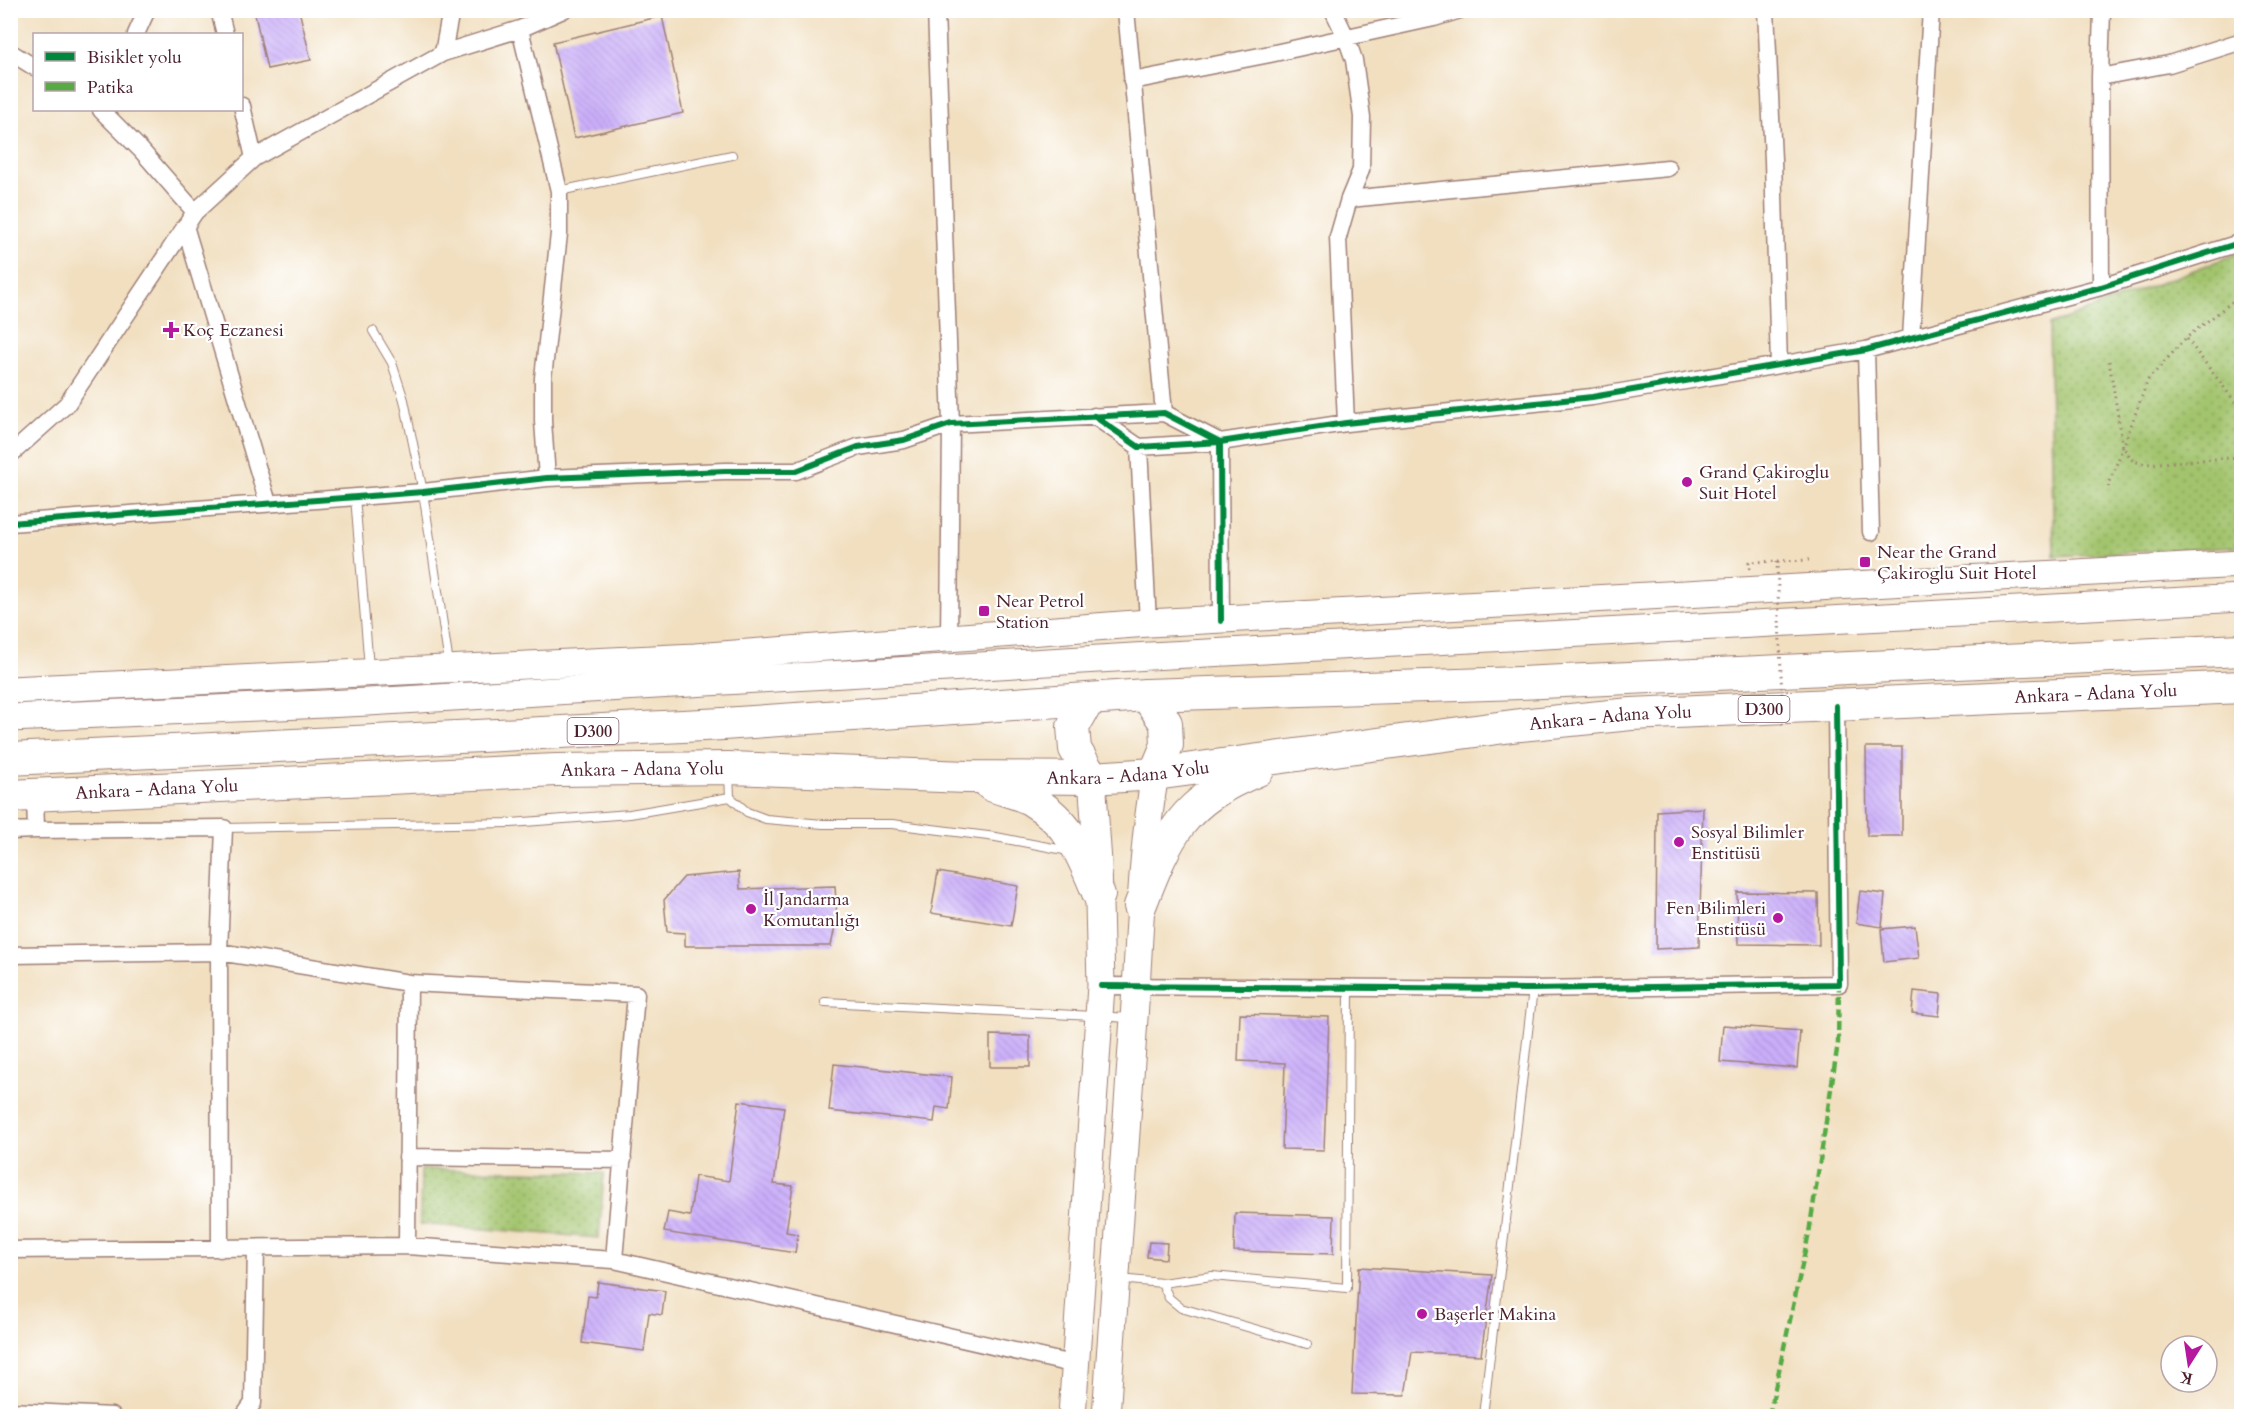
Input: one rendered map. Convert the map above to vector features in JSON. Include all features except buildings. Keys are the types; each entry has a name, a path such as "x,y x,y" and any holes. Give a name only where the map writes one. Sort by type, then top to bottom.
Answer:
{"highway":[{"name":"Ankara - Adana Yolu","path":"10,759 723,724 1146,695 1520,683 2241,650"},
{"name":"Ankara - Adana Yolu","path":"23,795 556,770 730,783 968,777 1092,778 1155,774 1520,725 1631,714 2241,687"},
{"path":"1146,695 1166,723 1167,745 1155,774"},
{"path":"1089,699 1073,727 1075,749 1092,778"},
{"path":"1140,906 1161,853 1186,816 1220,787 1289,757"},
{"path":"968,777 1029,799 1070,832 1099,895"}],"main road":[{"path":"10,690 695,657 1148,623 1221,621 2241,564"},
{"path":"10,717 379,702 1150,656 2241,598"},
{"path":"1221,621 1223,653"},
{"path":"1148,623 1150,656"},
{"path":"1106,1416 1140,906 1149,810 1155,774"},
{"path":"1072,1416 1101,987 1099,895 1092,778"}],"street":[{"path":"136,33 147,10"},
{"path":"219,10 225,33"},
{"path":"443,53 451,10"},
{"path":"10,455 67,404 195,212 254,158 443,53 520,28 562,10"},
{"path":"936,10 951,424 949,639"},
{"path":"1126,10 1164,412"},
{"path":"1333,10 1354,60 1362,117 1361,170 1349,199 1338,237 1346,423"},
{"path":"1132,81 1270,54 1434,18 1460,10"},
{"path":"1766,10 1779,365"},
{"path":"1911,338 1931,10"},
{"path":"2101,287 2102,10"},
{"path":"520,28 559,191 559,234 543,378 547,478"},
{"path":"2100,77 2169,64 2241,41"},
{"path":"10,52 33,66"},
{"path":"243,110 254,158"},
{"path":"102,111 141,150 195,212"},
{"path":"1349,199 1668,168"},
{"path":"185,226 268,503"},
{"path":"1094,416 1139,447 1220,442 1346,423 1592,397 1866,350 2101,287 2241,242"},
{"path":"1866,350 1870,532"},
{"path":"10,523 423,492 547,478 725,471 796,471 858,447 904,440 951,424 1164,412 1220,442"},
{"path":"1220,442 1221,621"},
{"path":"1139,447 1148,623"},
{"path":"1101,987 1533,989 1839,984 1836,706"},
{"path":"23,795 36,830"},
{"path":"10,831 224,828 219,952 220,1250"},
{"path":"10,955 219,952 409,983 636,994 614,1260"},
{"path":"407,1246 409,983"},
{"path":"407,1158 623,1160"},
{"path":"10,1250 220,1250 407,1246 614,1260 1076,1365"},
{"path":"244,1416 253,1403 256,1249"},
{"path":"10,1411 112,1416"}],"lane":[{"path":"559,191 732,155"},
{"path":"373,331 399,379 423,492 450,669"},
{"path":"355,497 369,672"},
{"path":"224,828 511,823 630,814 730,783 747,812 766,819 823,824 892,824 996,837 1082,854"},
{"path":"1115,1279 1162,1283 1212,1276 1347,1288 1349,988"},
{"path":"1483,1416 1533,989"},
{"path":"825,1002 1134,1018"},
{"path":"1162,1283 1169,1298 1181,1308 1307,1344"}],"path":[{"path":"2108,487 2148,380 2187,338 2241,294"},
{"path":"2187,338 2241,411"},
{"path":"2109,362 2123,447 2133,461 2145,464 2241,457"},
{"path":"1749,562 1809,560"},
{"path":"1777,561 1783,728"}],"green space":[{"path":"2241,252 2241,547 2054,556 2049,325"},
{"path":"421,1169 604,1173 599,1238 420,1224"}],"marked path":[{"path":"1769,1416 1809,1233 1838,1043 1839,984"}],"cycle path":[{"path":"1094,416 1139,447 1220,442 1346,423 1592,397 1866,350 2101,287 2242,242"},
{"path":"10,523 423,492 547,478 725,471 796,471 858,447 904,440 951,424 1164,413 1220,442 1221,621"},
{"path":"1101,986 1533,989 1839,984 1836,706"}],"place":[{"name":"Koç Eczanesi","path":"171,330"},
{"name":"Grand Çakiroglu Suit Hotel","path":"1687,482"},
{"name":"Near the Grand Çakiroglu Suit Hotel","path":"1865,562"},
{"name":"Near Petrol Station","path":"984,611"},
{"name":"Sosyal Bilimler Enstitüsü","path":"1679,842"},
{"name":"İl Jandarma Komutanlığı","path":"751,909"},
{"name":"Fen Bilimleri Enstitüsü","path":"1778,918"},
{"name":"Başerler Makina","path":"1422,1314"}]}
